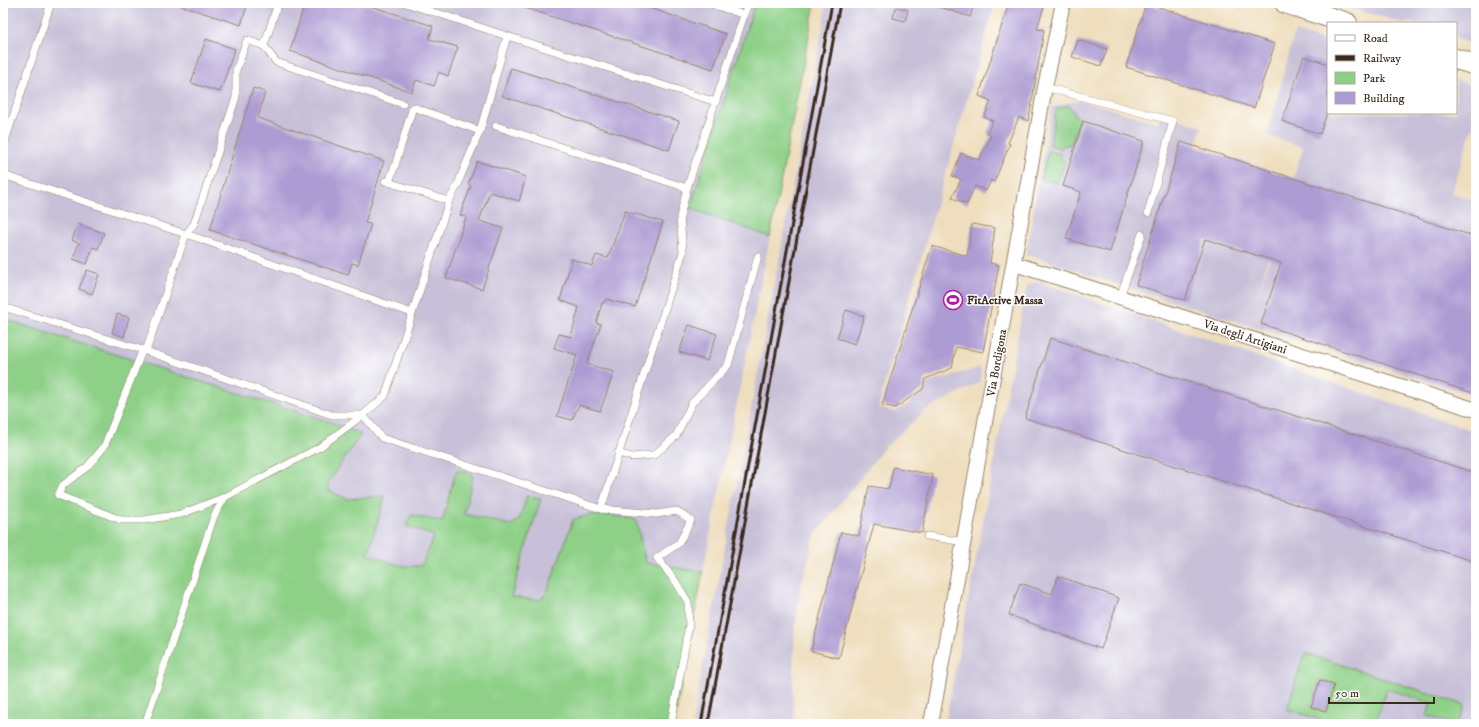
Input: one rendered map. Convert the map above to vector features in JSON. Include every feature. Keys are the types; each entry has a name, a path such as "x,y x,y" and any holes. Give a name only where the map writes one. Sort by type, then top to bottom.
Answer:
{"main road":[{"path":"1285,3 1343,22"},
{"path":"1457,59 1476,65"}],"street":[{"name":"Via Bordigona","path":"931,724 1015,264 1045,87 1062,3"},
{"name":"Via degli Artigiani","path":"1015,264 1476,410"}],"lane":[{"path":"3,148 51,3"},
{"path":"264,46 278,3"},
{"path":"406,3 716,102"},
{"path":"708,3 745,15"},
{"path":"600,509 683,252 680,217 687,188 748,3"},
{"path":"480,131 276,62 264,46 247,40 236,70 236,97 194,224 186,234 144,350 104,448 87,467 63,485 58,495 120,520 144,520 181,514 225,497 320,447 363,415 385,396 449,201 460,180 480,131 507,36"},
{"path":"1045,87 1173,121 1148,213"},
{"path":"408,106 396,161 387,182 449,201"},
{"path":"483,122 687,188"},
{"path":"3,175 186,234 412,314"},
{"path":"1120,297 1142,234"},
{"path":"618,453 632,457 654,455 676,436 692,403 728,365 758,256"},
{"path":"3,307 144,350 332,415 363,415"},
{"path":"363,415 382,438 600,509 656,514 678,511 691,520 678,543 657,558 676,582 688,602 689,625 671,724"},
{"path":"145,724 214,516 225,497"},
{"path":"927,536 964,542"}],"shaded area":[{"path":"3,3 755,3 690,208 770,237 703,572 646,563 573,520 548,592 540,600 511,597 535,520 527,496 519,520 510,525 464,514 470,493 456,471 442,523 411,515 406,526 434,536 422,565 413,567 394,564 368,554 385,496 347,499 330,491 327,483 360,434 330,422 3,319"},
{"path":"827,3 995,3 878,407 896,412 924,392 927,383 981,367 980,382 926,410 884,448 815,535 802,582 795,627 793,685 794,724 692,724"},
{"path":"1333,3 1476,3 1476,45 1457,39 1457,22 1400,22"},
{"path":"1295,32 1327,42 1327,114 1457,114 1457,80 1476,86 1476,117 1451,193 1476,201 1476,396 1110,282 1026,254 1052,107 1080,100 1158,123 1161,113 1202,127 1196,147 1294,178 1303,147 1267,135","holes":["1220,193 1195,277 1205,239","1285,210 1257,300 1268,259"]},
{"path":"1037,281 1476,432 1476,724 945,724 1027,286"}],"green space":[{"path":"755,3 815,3 770,237 690,208"},
{"path":"1068,105 1079,120 1071,145 1064,145 1061,149 1050,145 1056,109"},
{"path":"1048,151 1061,154 1061,159 1065,162 1057,183 1041,179"},
{"path":"3,319 330,422 361,434 327,484 330,491 347,499 385,496 368,554 394,564 408,566 422,565 434,536 406,526 411,515 442,522 456,471 466,471 473,476 464,514 510,525 519,520 527,496 541,498 511,597 540,600 547,592 573,520 580,517 612,515 636,520 646,563 703,572 674,724 21,724 3,718"},
{"path":"1305,653 1465,705 1458,724 1453,724 1427,716 1431,703 1387,689 1375,724 1334,724 1287,709","holes":["1320,680 1334,685 1326,711 1311,707"]}],"building":[{"path":"180,3 248,3 241,25 179,5"},
{"path":"305,3 361,3 433,26 429,39 458,47 448,76 439,72 434,86 416,80 412,92 290,51"},
{"path":"516,3 635,3 726,34 713,69 516,5"},
{"path":"934,3 974,3 970,17 934,5"},
{"path":"1009,3 1045,3 1037,29 1044,30 1031,107 1028,121 1019,117 1008,143 1010,144 994,182 991,180 986,191 975,186 967,204 952,198 961,179 952,176 961,153 979,160 991,136 987,133 993,121 984,117 991,101 979,96"},
{"path":"1146,3 1275,44 1254,108 1126,67"},
{"path":"896,7 908,10 905,21 893,18"},
{"path":"206,39 235,49 220,92 191,83"},
{"path":"1078,40 1107,49 1101,66 1072,57"},
{"path":"1304,56 1327,64 1327,113 1320,134 1282,121"},
{"path":"511,68 679,121 669,150 502,96"},
{"path":"253,88 265,92 258,118 384,161 365,223 371,224 358,265 352,263 348,275 210,230"},
{"path":"1083,121 1144,141 1110,252 1066,239 1081,192 1063,186"},
{"path":"1181,142 1476,237 1476,394 1261,324 1281,263 1205,239 1185,300 1136,285"},
{"path":"477,161 526,177 519,201 490,192 479,221 503,228 482,289 446,278 466,217 460,215 471,186 468,185"},
{"path":"625,211 663,222 635,307 606,299 604,303 602,303 596,323 601,324 587,364 614,372 600,411 579,405 572,420 557,416 577,355 554,348 559,334 571,337 579,307 560,300 572,259 592,266 596,255 608,258"},
{"path":"78,224 104,233 98,249 93,247 87,264 73,259 79,243 72,240"},
{"name":"FitActive Massa","path":"972,224 995,228 990,263 999,265 983,352 956,347 952,368 925,379 923,389 895,408 882,405 932,246 967,256"},
{"path":"87,270 99,274 92,294 79,289"},
{"path":"846,310 864,316 855,344 837,338"},
{"path":"117,314 129,317 124,337 112,333"},
{"path":"689,325 717,334 707,361 679,352"},
{"path":"1050,338 1476,473 1476,562 1025,418"},
{"path":"893,467 933,475 922,533 874,524 839,658 811,651 841,532 859,536 869,486 889,489"},
{"path":"1058,576 1119,598 1101,649 1009,615 1020,583 1052,594"},
{"path":"1320,680 1334,685 1326,711 1311,707"}],"railway":[{"path":"701,724 832,3"},
{"path":"708,724 840,3"}],"place":[{"name":"FitActive Massa","path":"953,300"}]}
